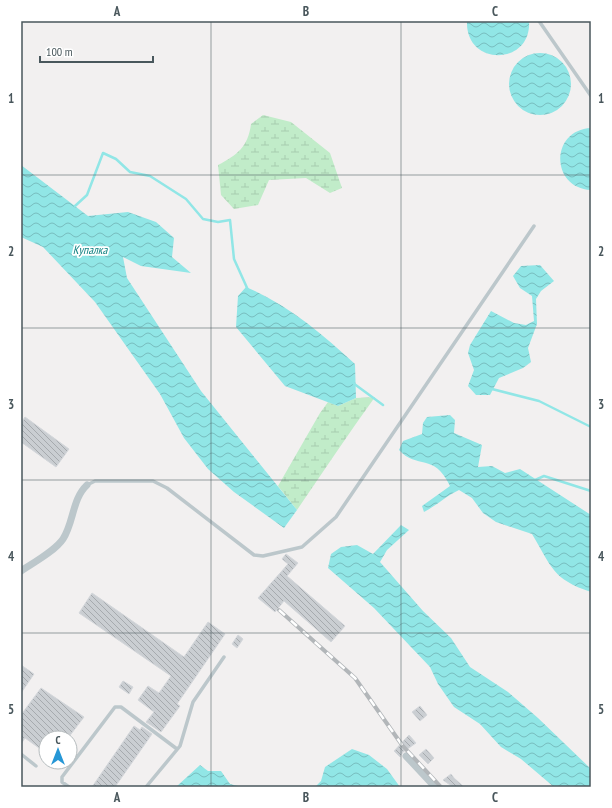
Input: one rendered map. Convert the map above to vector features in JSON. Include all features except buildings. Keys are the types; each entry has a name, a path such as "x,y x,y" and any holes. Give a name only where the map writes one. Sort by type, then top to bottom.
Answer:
{"street":[{"path":"21,571 64,538 79,494 87,485"},
{"path":"406,756 435,787"}],"lane":[{"path":"539,21 591,96"},
{"path":"87,485 95,481 153,481 167,488 254,555 263,556 302,547 336,517 534,226"},
{"path":"146,787 180,746 193,702 224,657"},
{"path":"69,787 62,782 62,777 115,707 121,707 177,749"},
{"path":"21,754 36,766"}],"green space":[{"path":"263,115 291,122 330,153 342,188 330,193 306,178 269,180 258,205 234,209 221,195 218,165 236,154 247,139 251,124"},
{"path":"375,397 297,510 278,486 320,413 328,402 338,406 356,398"}],"water":[{"path":"467,21 529,21 527,36 520,46 510,53 498,55 487,53 476,47 469,36"},
{"path":"540,53 552,55 562,62 569,72 571,84 569,96 562,106 552,113 540,115 528,113 518,106 511,96 509,84 511,72 518,62 528,55"},
{"path":"591,128 591,190 578,187 568,180 562,170 560,159 562,148 568,138 578,131"},
{"name":"Купалка","path":"21,165 88,216 128,212 156,222 174,238 172,257 191,273 141,266 123,257 127,278 201,391 297,510 284,528 234,492 208,469 184,438 160,394 95,302 43,247 21,237"},
{"path":"540,265 554,281 541,291 536,299 537,324 528,348 531,362 523,368 499,378 490,395 476,395 468,386 474,370 468,353 470,345 491,311 514,323 526,325 534,321 532,296 520,288 513,276 521,266"},
{"path":"246,287 290,311 330,341 355,364 356,398 338,406 285,386 236,327 238,296"},
{"path":"450,415 455,420 454,433 482,445 478,467 492,466 505,473 520,469 591,515 591,592 560,577 549,563 532,534 496,522 483,513 472,498 459,490 424,512 422,506 450,486 438,469 432,465 412,459 399,450 403,441 422,434 423,423 427,417"},
{"path":"401,525 409,530 387,550 380,562 423,611 451,638 470,667 508,692 538,718 591,769 591,787 554,787 521,759 501,747 480,724 454,707 438,684 430,667 374,608 328,568 331,554 341,547 357,545 373,554"},
{"path":"352,749 369,755 387,769 400,787 315,787 321,781 325,767"},
{"path":"200,765 208,771 221,771 230,784 242,787 176,787"}],"waterway":[{"path":"75,206 87,195 103,153 116,159 130,172 150,176 186,199 203,219 218,222 230,220 234,259 248,290"},
{"path":"353,383 383,405"},
{"path":"492,389 539,401 591,427"},
{"path":"533,481 544,476 591,491"}],"railway":[{"path":"279,610 355,678 402,745 441,787"}]}
